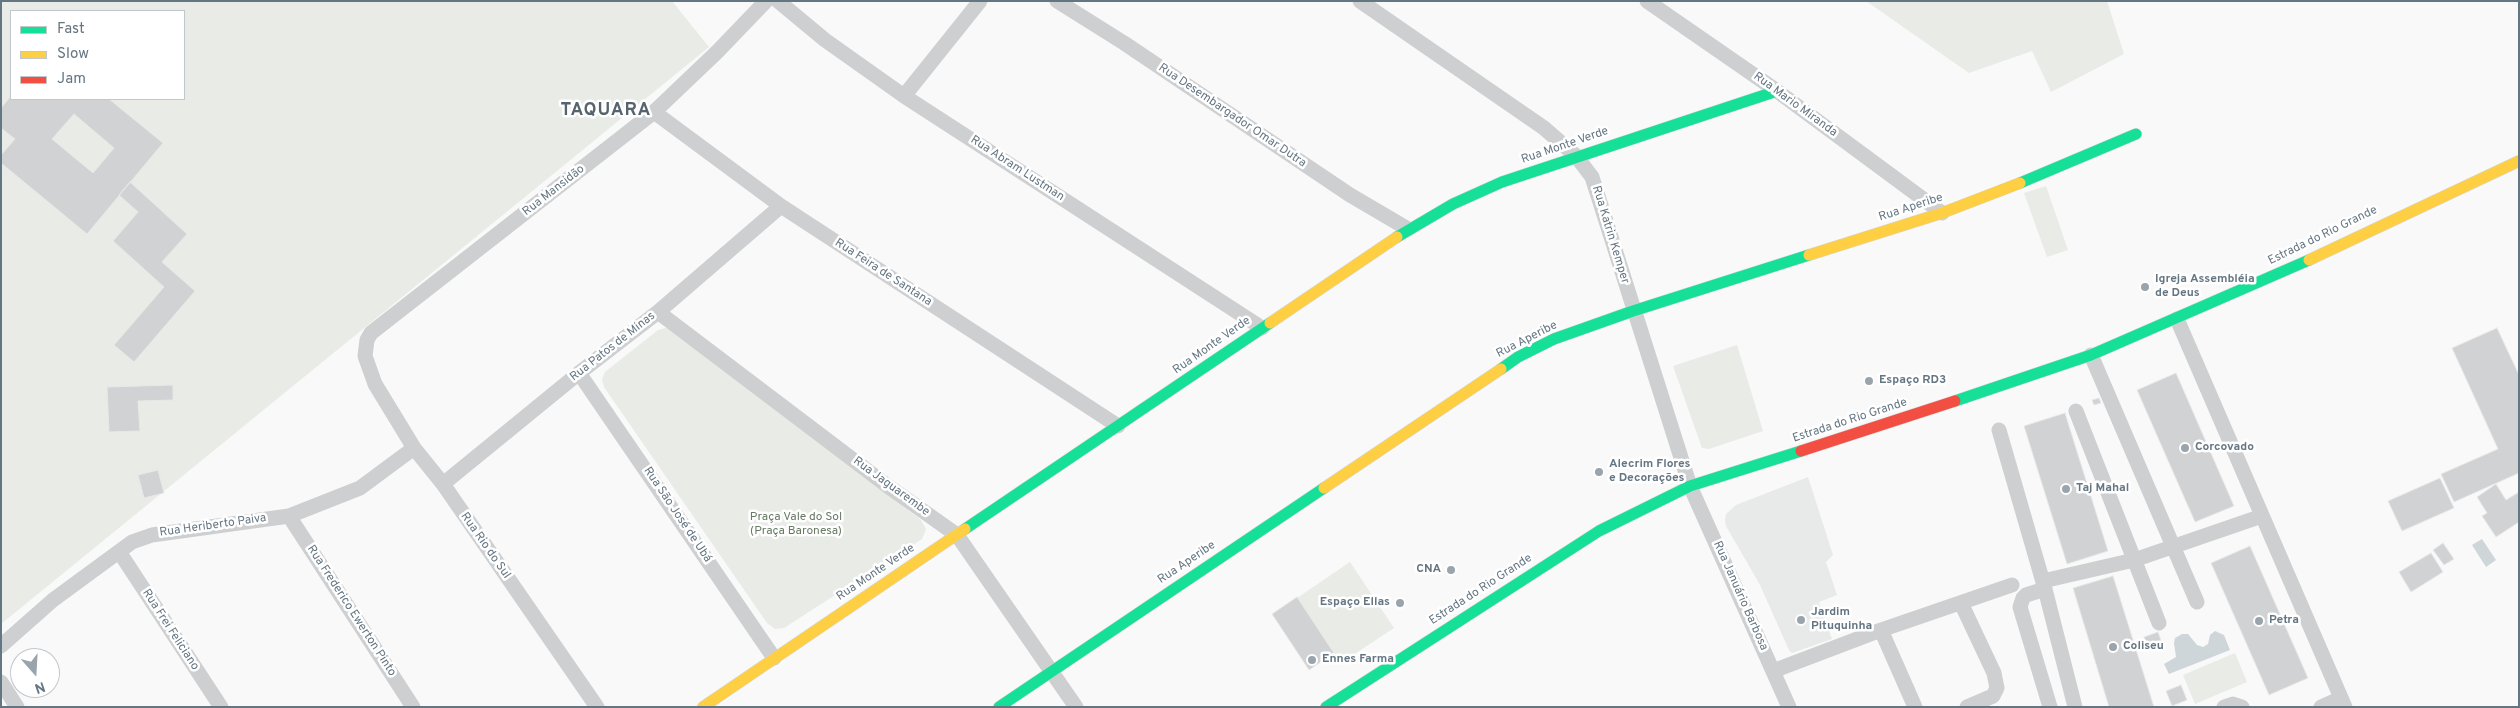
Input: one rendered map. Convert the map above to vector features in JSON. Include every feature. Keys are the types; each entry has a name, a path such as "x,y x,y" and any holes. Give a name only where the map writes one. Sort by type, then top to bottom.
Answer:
{"street":[{"name":"Rua Mansidão","path":"375,384 365,356 367,340 371,333 654,112 717,52 766,1"},
{"name":"Rua Abram Lustman","path":"778,1 825,40 904,96 1262,328"},
{"path":"904,96 980,1"},
{"name":"Rua Desembargador Omar Dutra","path":"1057,1 1132,48 1350,195 1408,229"},
{"name":"Rua Katrin Kemper","path":"1360,1 1544,128 1576,156 1592,177 1690,486"},
{"name":"Rua Mario Miranda","path":"1647,1 1777,91 1942,213"},
{"name":"Rua Monte Verde","path":"703,707 1408,229 1453,204 1502,182 1777,91"},
{"name":"Rua Feira de Santana","path":"654,112 782,206 1118,426"},
{"name":"Rua Aperibe","path":"999,707 1518,357 1554,340 1633,311 1942,213 2037,177 2136,134"},
{"name":"Estrada do Rio Grande","path":"1326,707 1599,531 1690,486 1876,427 2091,355 2309,260 2375,227 2519,161"},
{"name":"Rua Patos de Minas","path":"443,484 579,373 658,312 782,206"},
{"name":"Rua Jaguarembe","path":"658,312 889,487 957,535 1053,671 1076,707"},
{"path":"2177,319 2343,702 2321,707"},
{"path":"2091,355 2197,602"},
{"name":"Rua São José de Ubá","path":"579,373 774,658"},
{"name":"Rua Rio do Sul","path":"375,384 414,448 443,484 596,707"},
{"path":"2076,411 2159,623"},
{"path":"1999,430 2044,585 2075,707"},
{"name":"Rua Heriberto Paiva","path":"1,646 53,600 120,553 132,542 152,535 289,516 360,488 414,448"},
{"name":"Rua Januário Barbosa","path":"1690,486 1789,707"},
{"name":"Rua Frederico Ewerton Pinto","path":"289,516 413,707"},
{"path":"2050,707 2020,607 2026,595 2044,585 2174,548 2262,516"},
{"name":"Rua Frei Feliciano","path":"120,553 221,707"},
{"path":"1774,671 1882,630 2012,585"},
{"path":"1961,603 1994,673 1996,692 1988,699 1967,707"},
{"path":"1882,630 1915,707"},
{"path":"1,682 17,707"},
{"path":"2224,707 2233,704 2242,707"}],"shaded area":[{"path":"1808,477 1833,555 1826,562 1837,595 1819,602 1832,639 1792,653 1760,585 1726,526 1725,520 1726,514 1736,505"},
{"path":"2482,539 2496,560 2486,567 2472,545"},
{"path":"2215,631 2224,635 2230,650 2169,674 2164,664 2176,657 2175,638 2182,634 2188,634 2197,645 2203,647 2208,644 2210,635"}],"green space":[{"path":"1,1 672,1 709,47 1,624"},
{"path":"1866,1 2107,1 2124,54 2051,92 2032,51 1969,73"},
{"path":"2046,186 2068,250 2047,257 2024,193"},
{"name":"Praça Vale do Sol (Praça Baronesa)","path":"666,328 673,330 921,520 926,529 922,539 784,628 775,629 767,623 604,387 602,379 605,372 658,330"},
{"path":"1737,345 1763,431 1709,449 1702,448 1673,366"},
{"path":"1350,562 1394,628 1341,663 1297,598"},
{"path":"2235,653 2247,682 2195,704 2183,675"}],"building":[{"path":"10,97 10,100 110,100 163,143 87,234 1,163 1,155 15,139 1,128 1,108","holes":["74,114 114,148 93,173 52,139"]},
{"path":"130,182 187,234 162,262 195,291 134,362 114,345 164,287 113,241 138,212 119,195"},
{"path":"2497,328 2519,375 2519,473 2454,502 2441,474 2498,449 2452,348"},
{"name":"Corcovado","path":"2176,373 2234,506 2195,522 2137,390"},
{"path":"173,385 173,400 138,401 140,431 109,432 107,387"},
{"path":"2099,398 2101,403 2094,405 2092,400"},
{"name":"Taj Mahal","path":"2065,413 2108,551 2067,564 2024,426"},
{"path":"158,470 164,493 144,498 138,475"},
{"path":"2440,478 2454,508 2402,531 2388,501"},
{"path":"2496,484 2506,500 2519,492 2519,522 2496,537 2482,516 2487,513 2477,497"},
{"path":"2443,543 2454,559 2444,565 2433,550"},
{"name":"Petra","path":"2250,546 2308,678 2269,695 2211,563"},
{"path":"2431,553 2443,572 2411,592 2399,572"},
{"name":"Coliseu","path":"2113,576 2154,707 2109,707 2073,588"},
{"path":"1297,597 1334,653 1309,670 1272,614"},
{"path":"2158,632 2163,646 2149,651 2144,637"},
{"path":"2181,685 2187,700 2172,706 2166,691"}],"traffic: fast":[{"path":"1397,237 1453,204 1502,182 1777,91"},
{"path":"2020,183 2136,134"},
{"path":"1501,369 1518,357 1554,339 1633,311 1809,255"},
{"path":"1955,401 2091,355 2309,260"},
{"path":"965,529 1270,323"},
{"path":"1326,707 1599,531 1690,486 1801,451"},
{"path":"999,707 1324,488"}],"traffic: slow":[{"path":"2309,260 2519,161"},
{"path":"1809,255 1942,213 2020,183"},
{"path":"1270,323 1397,237"},
{"path":"1324,488 1501,369"},
{"path":"703,707 965,529"}],"traffic: jam":[{"path":"1801,451 1955,401"}],"place":[{"name":"Igreja Assembléia de Deus","path":"2145,287"},
{"name":"Espaço RD3","path":"1869,381"},
{"name":"Corcovado","path":"2185,448"},
{"name":"Alecrim Flores e Decorações","path":"1599,472"},
{"name":"Taj Mahal","path":"2066,489"},
{"name":"CNA","path":"1451,570"},
{"name":"Espaço Ellas","path":"1400,603"},
{"name":"Jardim Pituquinha","path":"1801,620"},
{"name":"Petra","path":"2259,621"},
{"name":"Coliseu","path":"2113,647"},
{"name":"Ennes Farma","path":"1312,660"}],"district":[{"name":"TAQUARA","path":"606,111"}]}
